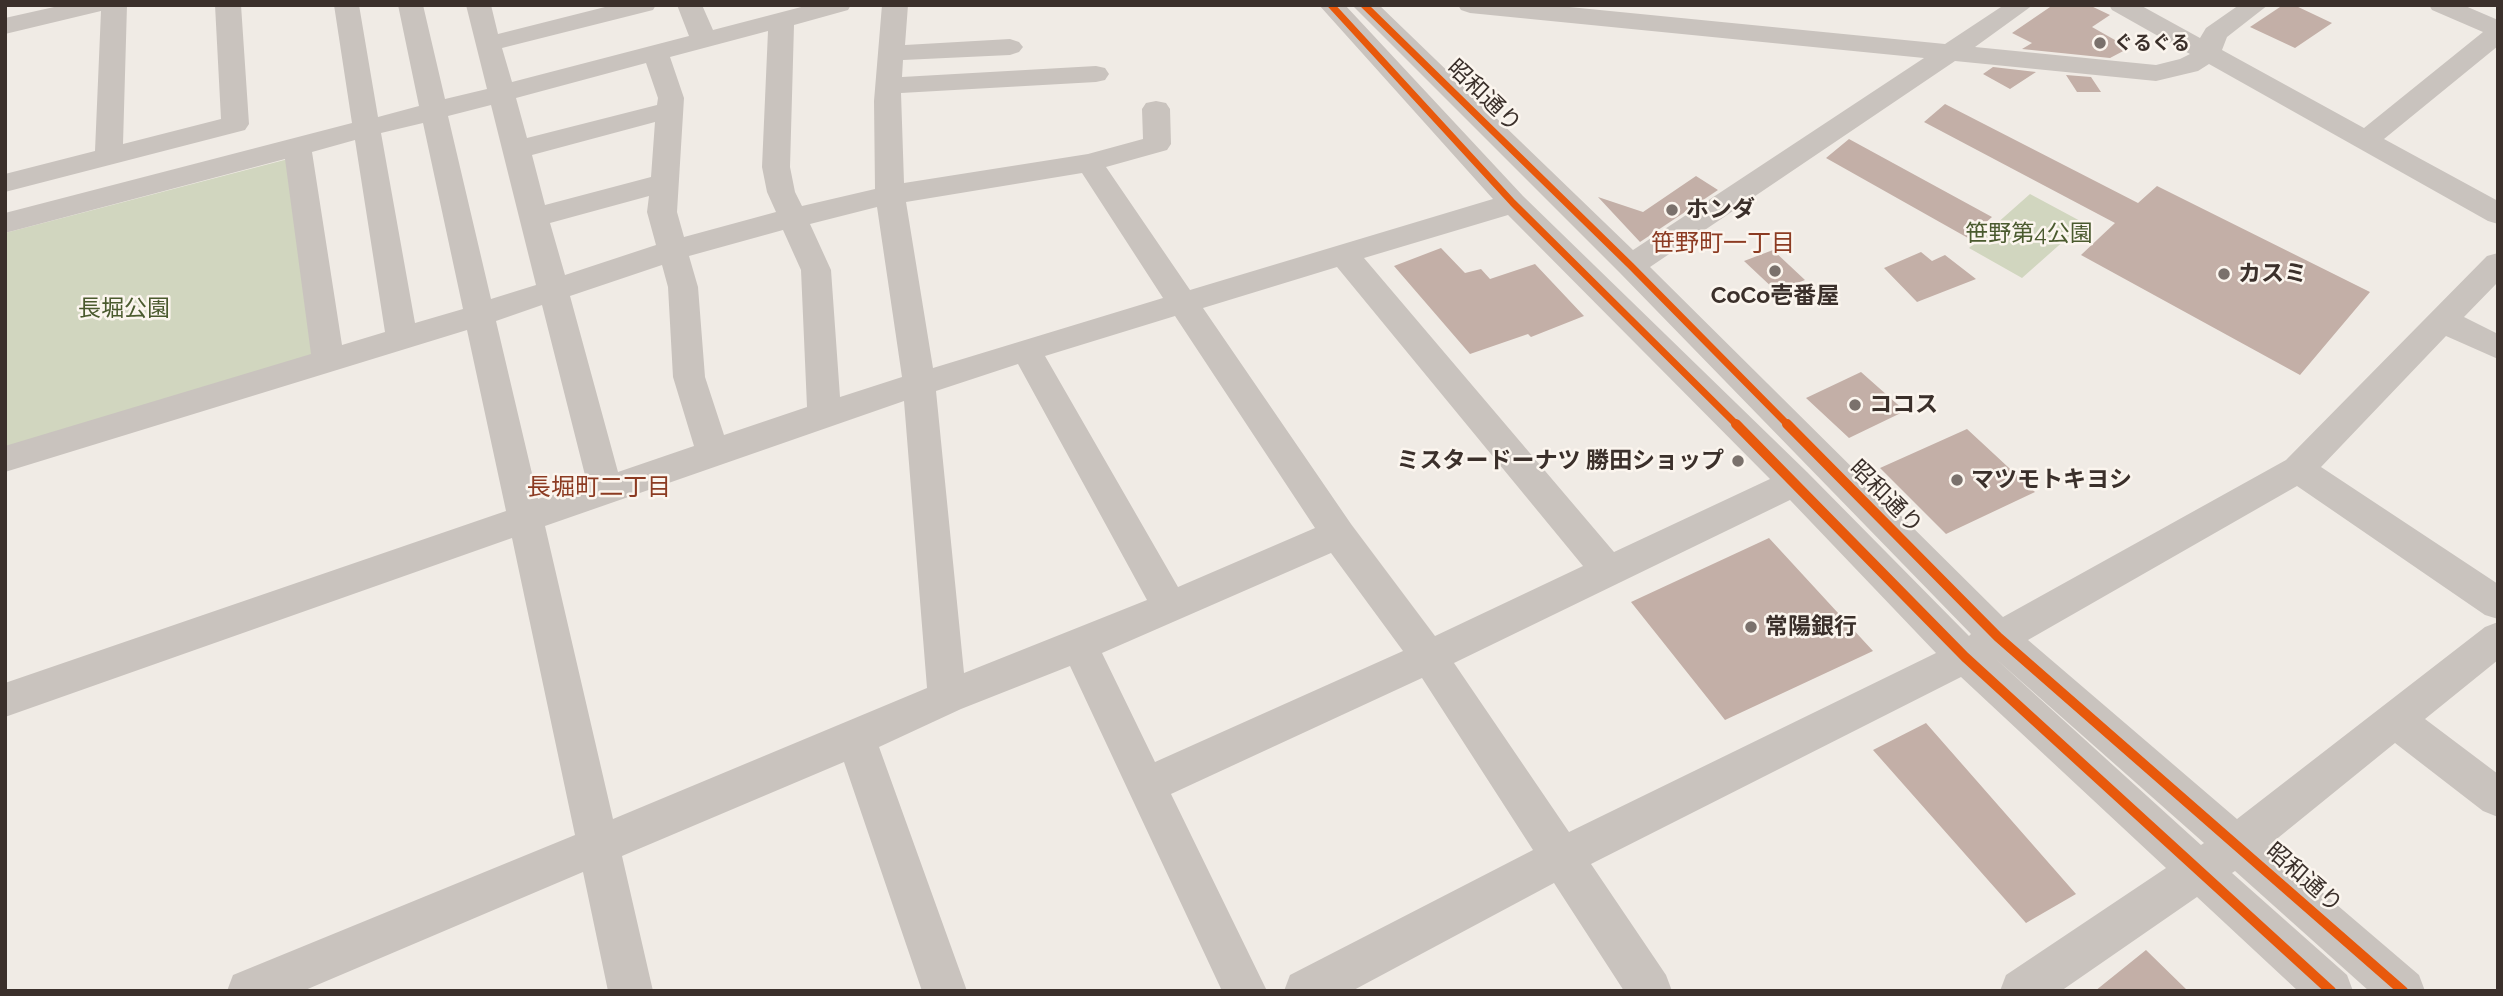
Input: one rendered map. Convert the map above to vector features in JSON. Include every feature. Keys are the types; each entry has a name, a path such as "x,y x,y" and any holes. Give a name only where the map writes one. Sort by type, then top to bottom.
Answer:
{"street":[{"path":"5,26 97,5"},
{"path":"109,157 114,5"},
{"path":"5,183 235,124 229,5"},
{"path":"346,5 402,338"},
{"path":"410,5 631,991"},
{"path":"478,5 551,290 606,490"},
{"path":"488,44 644,5"},
{"path":"690,5 704,40"},
{"path":"5,223 839,5"},
{"path":"895,5 888,86 890,195 919,384 947,697"},
{"name":"昭和通り","path":"1331,5 1513,203 1795,482 1982,647 2237,845 2403,991"},
{"name":"昭和通り","path":"1364,5 1631,267 1982,647 2199,873 2331,991"},
{"path":"1470,5 2156,73 2189,65 2208,54 2215,33 2256,5"},
{"path":"1631,267 2021,5"},
{"path":"2121,5 2498,214"},
{"path":"2366,140 2498,31 2441,5"},
{"path":"781,21 776,167 781,192 816,270 824,415"},
{"path":"891,53 1010,47"},
{"path":"656,53 671,97 662,212 683,287 689,377 713,453"},
{"path":"888,86 1096,74"},
{"path":"5,459 479,315 673,250 890,195 1089,163 1157,144 1156,109"},
{"path":"516,150 670,110"},
{"path":"297,147 328,360"},
{"path":"1089,163 1338,534 1429,657 1650,991"},
{"path":"533,218 666,182"},
{"path":"5,700 824,415 1027,350 1513,203"},
{"path":"1343,255 1608,570"},
{"path":"1306,991 1560,858 1982,647 2298,469 2498,263"},
{"path":"2444,321 2498,348"},
{"path":"1027,350 1170,606"},
{"path":"2298,469 2498,604"},
{"path":"1147,785 1429,657 1795,482"},
{"path":"250,990 856,738 947,697 1079,646 1338,534"},
{"path":"2022,991 2237,845 2498,638"},
{"path":"1079,646 1245,991"},
{"path":"2394,719 2498,798"},
{"path":"856,738 945,991"}],"green space":[{"name":"長堀公園","path":"292,158 313,360 5,452 5,233"},
{"name":"笹野第4公園","path":"2030,194 2084,223 2022,278 1969,248"}],"building":[{"path":"2053,5 2089,5 2110,15 2092,27 2129,48 2110,58 2022,49 2032,43 2012,33"},
{"path":"2283,5 2294,5 2332,23 2295,48 2250,27"},
{"path":"1993,67 2036,72 2010,89 1983,74"},
{"path":"2066,75 2091,77 2101,92 2077,92"},
{"name":"カスミ","path":"1945,104 2138,203 2157,186 2370,292 2300,375 2081,255 2115,223 1924,122"},
{"path":"1849,139 1992,217 1968,238 1826,158"},
{"name":"ホンダ","path":"1696,176 1718,190 1640,242 1598,197 1643,212"},
{"path":"1441,248 1465,273 1481,269 1490,279 1535,264 1584,316 1531,337 1528,334 1470,354 1394,266"},
{"name":"CoCo壱番屋","path":"1773,250 1805,280 1776,291 1744,261"},
{"path":"1921,252 1932,261 1945,255 1976,279 1917,302 1884,268"},
{"name":"ココス","path":"1861,372 1905,411 1849,438 1806,398"},
{"name":"マツモトキヨシ","path":"1967,429 2035,492 1946,534 1880,468"},
{"name":"常陽銀行","path":"1769,538 1873,651 1725,720 1631,602"},
{"path":"1926,723 2076,894 2026,923 1873,750"},
{"path":"2146,950 2188,991 2095,991"}],"cycle path":[{"path":"1331,5 1513,203 1795,482 1965,657 2331,991"},
{"path":"1364,5 1631,266 1998,637 2403,991"}],"place":[{"name":"ぐるぐる","path":"2100,43"},
{"name":"ホンダ","path":"1672,210"},
{"name":"CoCo壱番屋","path":"1775,271"},
{"name":"カスミ","path":"2224,274"},
{"name":"ココス","path":"1855,405"},
{"name":"ミスタードーナツ 勝田ショップ","path":"1738,461"},
{"name":"マツモトキヨシ","path":"1957,480"},
{"name":"常陽銀行","path":"1751,627"}],"district":[{"name":"笹野町一丁目","path":"1723,244"},
{"name":"長堀町二丁目","path":"599,488"}]}
